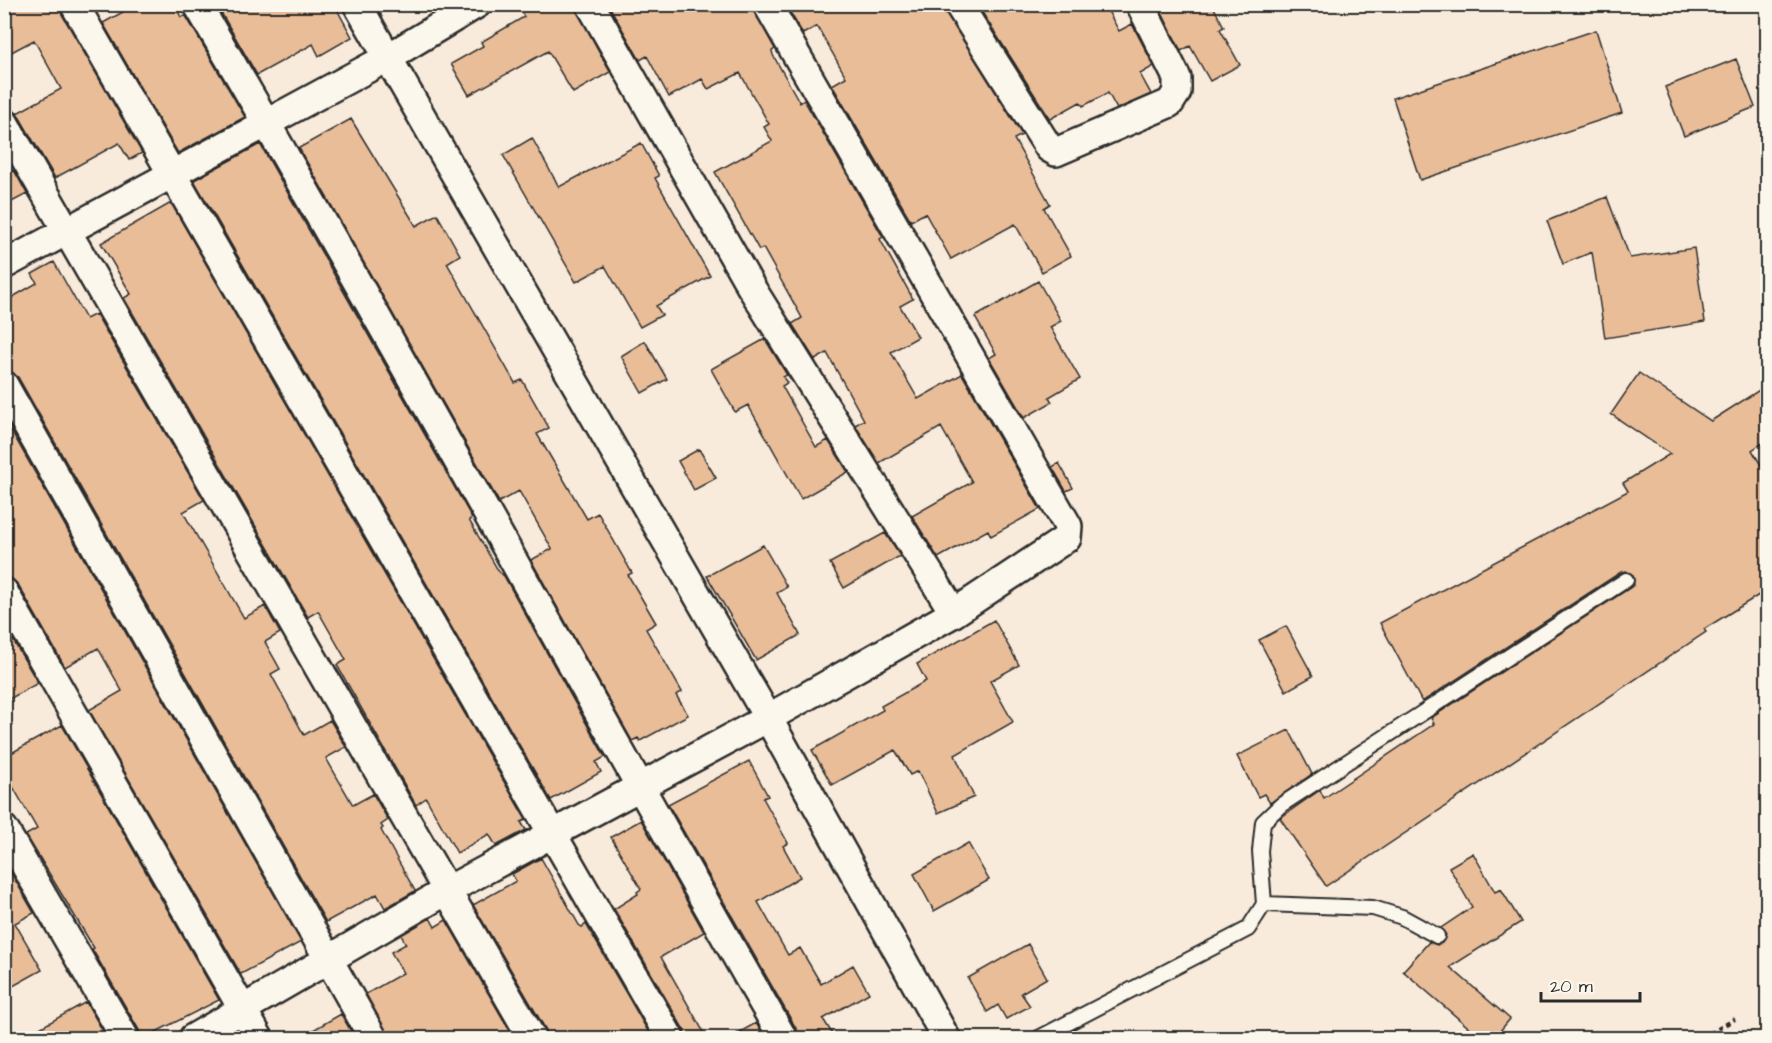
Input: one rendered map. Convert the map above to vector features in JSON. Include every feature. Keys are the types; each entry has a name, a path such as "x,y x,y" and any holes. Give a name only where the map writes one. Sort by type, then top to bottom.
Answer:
{"street":[{"path":"74,4 170,175 670,1038"},
{"path":"197,4 267,123 638,788 783,1038"},
{"path":"357,4 768,718 946,1038"},
{"path":"4,265 387,58 477,4"},
{"path":"590,4 751,287 954,613"},
{"path":"193,1038 448,890 768,718 954,613 1067,538 1068,526 767,4"},
{"path":"958,4 1049,148 1056,152 1170,103 1177,78 1140,4"},
{"path":"4,122 532,1038"},
{"path":"4,385 373,1038"},
{"path":"4,592 259,1038"},
{"path":"4,830 125,1038"}],"lane":[{"path":"1039,1038 1248,929 1264,904 1260,851 1263,822 1281,805 1626,580"},
{"path":"1264,904 1373,908 1402,917 1437,936"}],"path":[{"path":"1702,1038 1735,1019"}],"building":[{"path":"4,4 56,4 142,153 129,160 119,143 55,178 17,113 61,89 34,40 4,56"},
{"path":"137,4 174,4 181,17 186,16 245,117 178,153 103,23"},
{"path":"216,4 334,4 352,37 319,56 313,44 257,75"},
{"path":"517,4 574,4 610,72 573,93 548,51 469,95 451,64 483,46 481,42 524,17"},
{"path":"608,4 751,4 775,49 772,51 773,55 800,103 804,100 883,237 880,239 913,299 900,306 918,337 891,352 918,399 962,374 1040,509 991,536 988,530 938,558 912,516 972,482 941,427 879,463 855,425 864,420 827,353 815,360 792,324 802,318 763,248 759,250 715,172 772,141 764,127 769,124 740,73 708,89 702,79 669,97 647,56 640,60"},
{"path":"785,4 942,4 1022,135 1014,139 1050,204 1044,208 1071,256 1042,272 1015,224 951,259 925,213 911,221 832,85 846,77 817,26 803,34"},
{"path":"980,4 1104,4 1119,31 1132,24 1154,66 1140,74 1151,94 1117,109 1108,93 1083,106 1080,102 1050,119 978,6"},
{"path":"1167,4 1212,4 1224,27 1220,29 1240,65 1210,81 1190,46 1181,51 1160,9"},
{"path":"1596,30 1622,113 1420,180 1393,98"},
{"path":"1736,59 1755,107 1684,136 1665,87"},
{"path":"351,119 416,226 437,214 460,255 447,263 515,383 522,380 549,428 537,434 587,519 598,513 632,573 628,575 656,623 646,629 682,692 676,695 688,715 640,741 638,738 632,741 531,560 552,549 519,491 499,502 299,148"},
{"path":"532,138 559,187 641,143 659,176 655,178 710,276 656,306 662,315 640,327 605,266 576,282 503,155"},
{"path":"260,144 472,518 469,520 499,572 504,576 605,757 596,762 601,772 551,800 194,180"},
{"path":"14,170 27,194 4,206 4,176"},
{"path":"1607,197 1630,258 1694,248 1705,322 1605,338 1592,252 1563,264 1547,221"},
{"path":"171,203 526,820 521,822 526,830 496,846 489,834 457,853 426,798 416,805 337,665 346,660 318,611 308,617 124,298 131,294 101,243"},
{"path":"54,262 86,319 96,314 204,500 183,512 244,618 265,606 280,633 265,642 280,669 271,674 304,735 330,720 346,747 326,758 353,805 373,794 388,820 381,825 383,828 381,830 415,891 385,908 377,894 326,922 18,377 4,369 4,302 37,283 32,274"},
{"path":"1038,281 1061,321 1050,327 1080,379 1049,397 1052,402 1024,418 989,358 996,354 975,317"},
{"path":"765,339 787,375 783,377 787,383 782,386 816,447 828,440 848,472 801,499 748,405 735,412 711,369"},
{"path":"645,341 667,379 642,393 621,356"},
{"path":"1639,373 1711,421 1767,385 1767,440 1752,450 1767,475 1767,590 1704,629 1706,632 1326,886 1280,818 1320,790 1324,798 1434,724 1431,718 1634,585 1633,575 1626,571 1621,572 1422,702 1380,623 1628,491 1623,483 1670,454 1611,414"},
{"path":"4,418 301,942 241,974 89,710 122,691 98,648 65,667 18,584 4,576"},
{"path":"699,449 716,478 694,490 678,461"},
{"path":"1059,463 1073,488 1066,491 1052,467"},
{"path":"885,533 900,556 844,588 830,563"},
{"path":"763,545 787,587 777,593 800,635 756,660 707,576"},
{"path":"994,620 1019,665 990,681 1013,722 955,755 974,797 938,813 918,771 910,775 895,750 832,785 812,750 883,710 881,706 926,681 917,664"},
{"path":"4,625 38,683 4,702"},
{"path":"1286,626 1313,676 1286,691 1259,640"},
{"path":"62,725 219,1000 144,1038 141,1038 139,1030 92,949 94,948 26,835 37,829 4,771 4,757"},
{"path":"1289,730 1312,774 1270,803 1264,794 1258,797 1237,756"},
{"path":"749,761 768,796 763,798 788,843 783,846 800,877 758,902 788,955 800,948 821,984 853,965 869,993 823,1019 835,1038 799,1038 797,1030 668,804"},
{"path":"641,820 704,932 661,957 707,1038 686,1038 684,1030 614,909 638,894 637,892 641,889 611,837"},
{"path":"968,843 989,880 934,911 914,874"},
{"path":"1473,853 1495,892 1501,889 1521,922 1450,967 1510,1019 1494,1038 1481,1038 1403,971 1429,942 1437,945 1442,943 1446,935 1441,928 1472,907 1449,867"},
{"path":"541,858 579,925 582,927 586,924 652,1038 548,1038 546,1030 473,905 516,881 512,874"},
{"path":"4,861 34,913 15,923 42,970 4,991"},
{"path":"430,918 435,927 446,920 514,1038 389,1038 366,994 403,973 391,952 406,944 401,935"},
{"path":"1028,944 1047,978 1021,993 1030,1006 1006,1019 998,1005 987,1012 968,978"},
{"path":"86,1002 107,1038 22,1038"},
{"path":"341,1014 355,1038 299,1038"},
{"path":"756,1023 765,1038 729,1038"}]}
